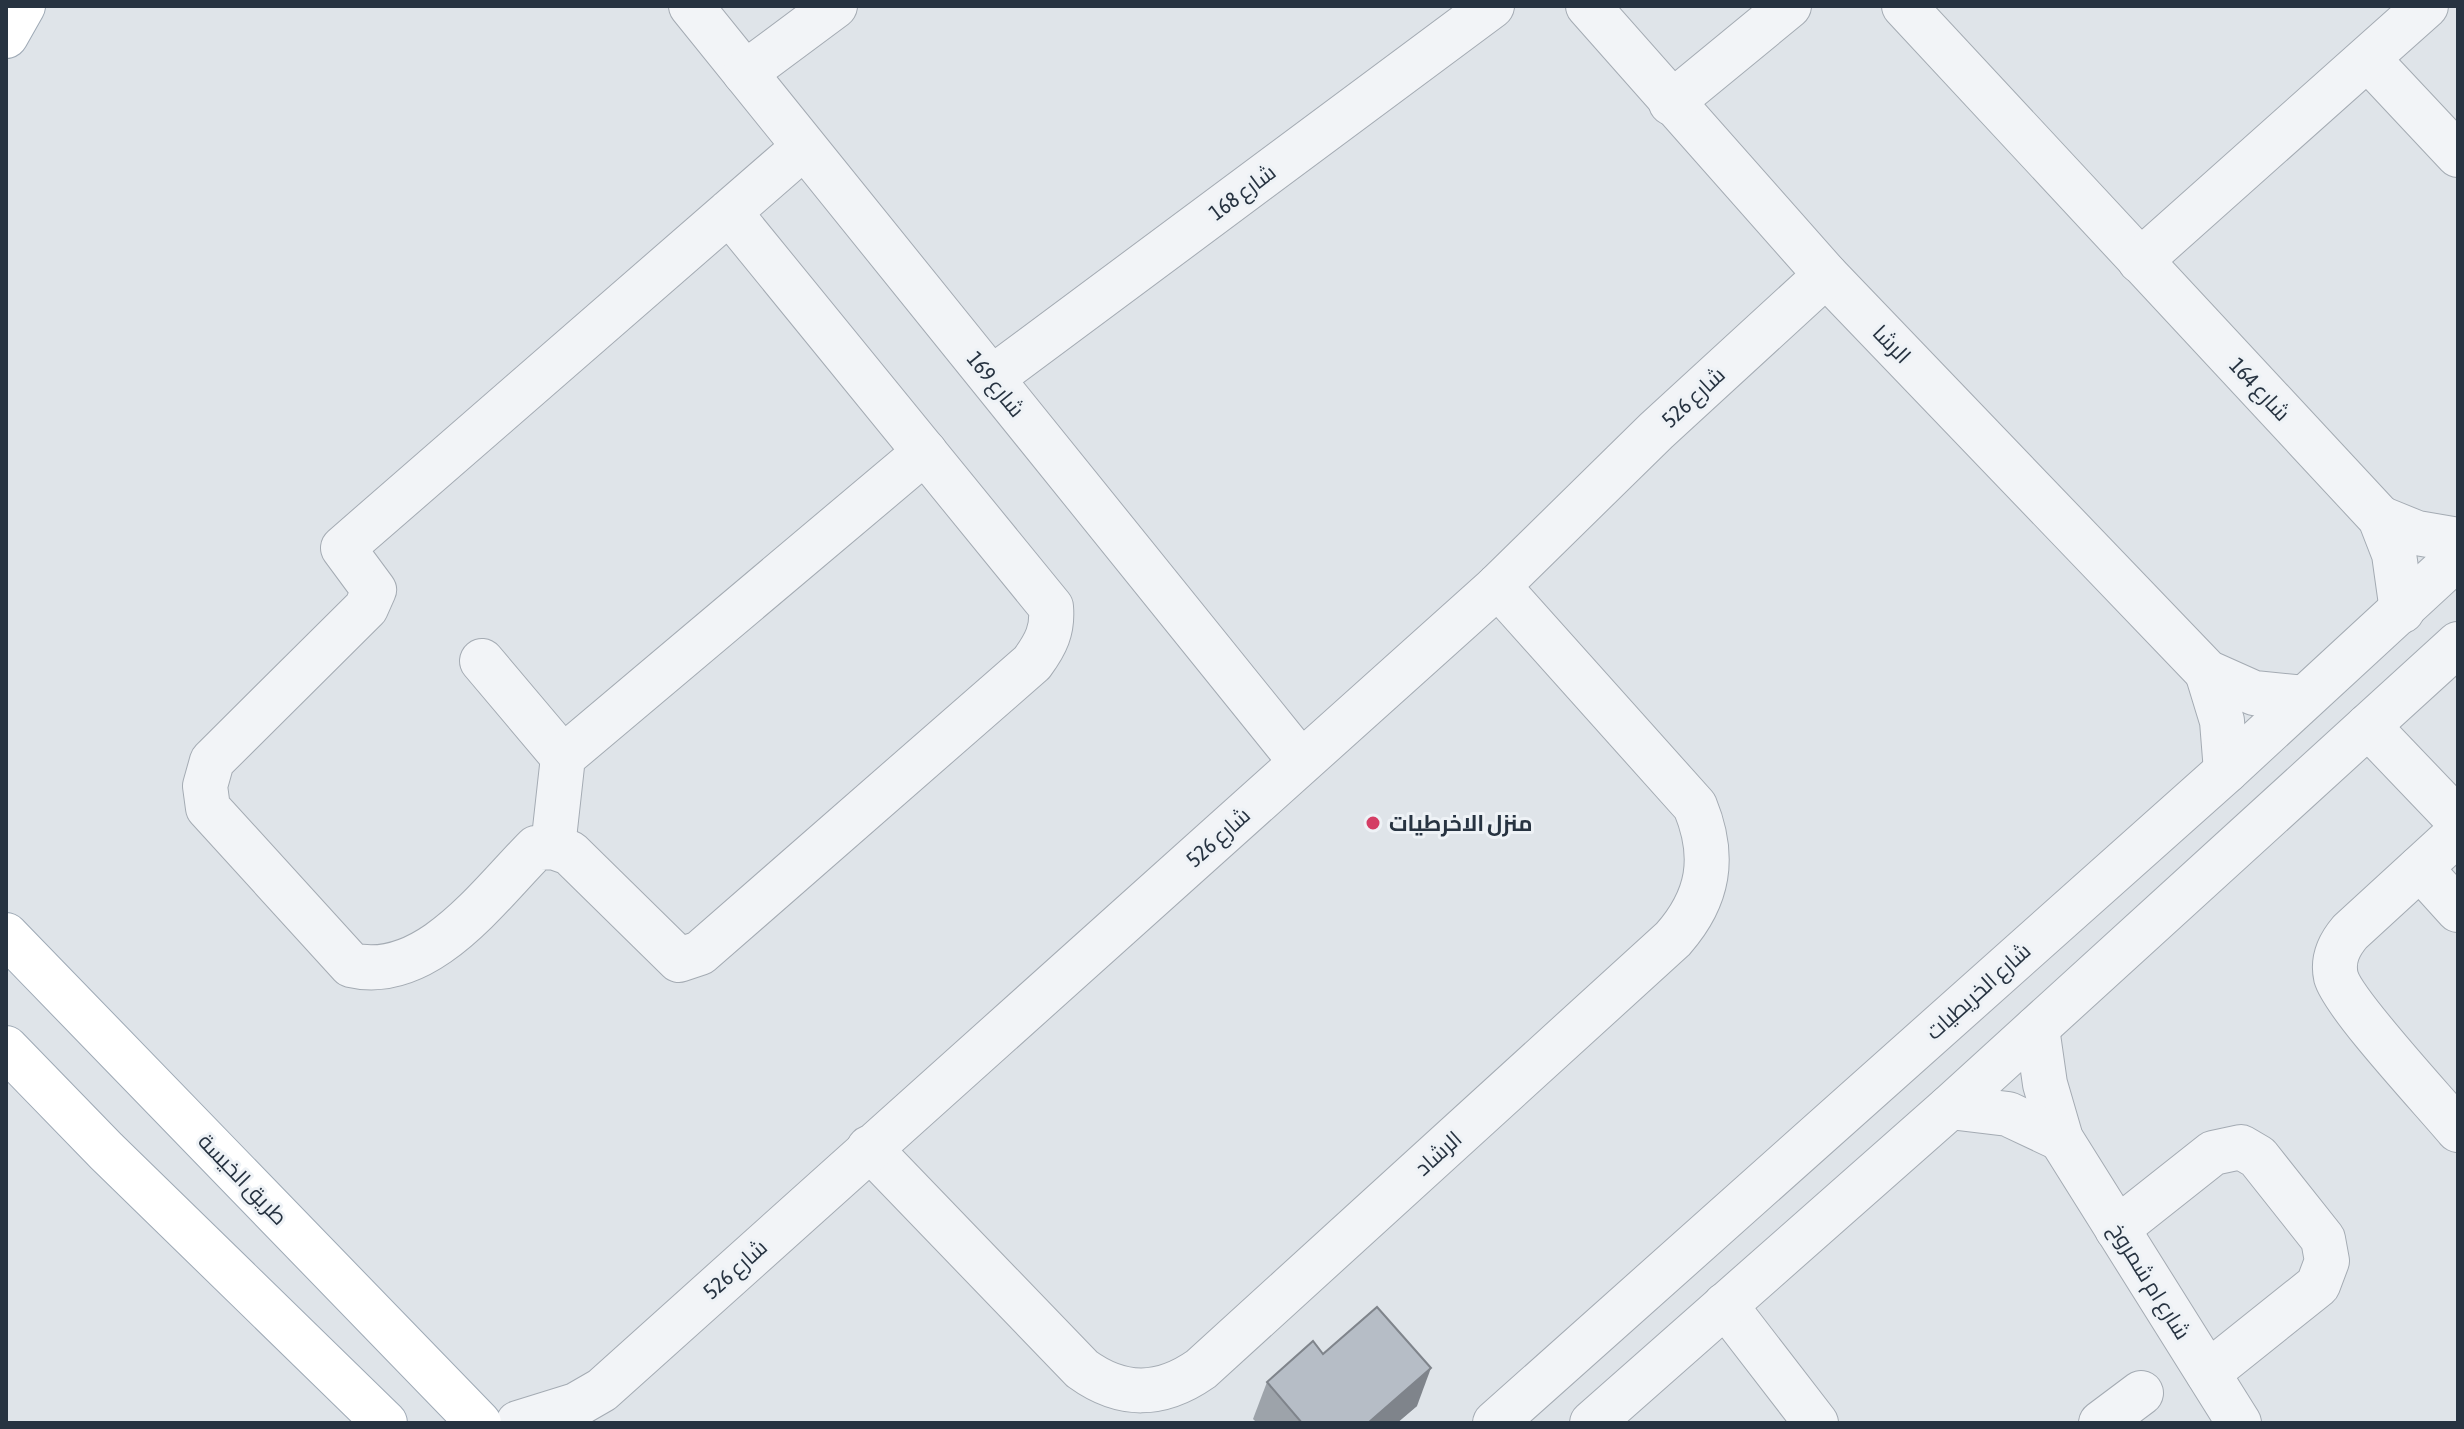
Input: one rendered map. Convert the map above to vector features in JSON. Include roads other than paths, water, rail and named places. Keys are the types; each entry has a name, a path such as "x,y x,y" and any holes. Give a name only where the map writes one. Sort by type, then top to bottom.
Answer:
{"main road":[{"path":"6,36 23,6"},
{"name":"طريق الخيسة","path":"6,935 479,1423"},
{"path":"6,1048 106,1151 385,1423"}],"street":[{"name":"شارع 169","path":"691,6 1301,762"},
{"path":"745,73 835,6"},
{"name":"شارع 168","path":"992,378 1492,6"},
{"name":"الرشا","path":"1588,6 1826,275 2207,672 2254,693 2304,698"},
{"path":"1671,103 1789,6"},
{"name":"شارع 164","path":"1904,6 2380,518 2394,554 2402,611"},
{"path":"2140,261 2426,6"},
{"path":"2368,59 2458,155"},
{"path":"729,212 1051,607 1053,625 1032,663 700,953 679,960 570,853 553,847 536,848 439,945 398,964 373,970 351,965 208,808 205,786 212,761 366,608 374,590 343,548 729,212 804,147"},
{"name":"شارع 526","path":"518,1423 576,1405 594,1406 869,1148 1498,586 1656,431 1826,275"},
{"path":"553,847 563,757 925,452"},
{"name":"شارع 164","path":"2380,518 2417,533 2458,540"},
{"name":"شارع الخريطيات","path":"1495,1423 2226,771 2458,557"},
{"name":"الرشاد","path":"869,1148 1082,1369 1100,1382 1141,1392 1163,1390 1201,1369 1673,939 1701,900 1708,877 1709,853 1695,806 1498,586"},
{"path":"1575,1351 1578,1376 1595,1395 1604,1412 1950,1107 2458,644"},
{"path":"482,661 563,757"},
{"name":"الرشا","path":"2207,672 2222,721 2226,771"},
{"path":"2368,726 2458,820"},
{"path":"2458,833 2340,944 2335,974 2350,1001 2458,1130"},
{"path":"2420,868 2458,910"},
{"name":"شارع ام شمروخ","path":"2037,1028 2045,1084 2061,1139 2239,1423"},
{"path":"1950,1107 2008,1114 2061,1139"},
{"path":"2117,1229 2213,1153 2241,1147 2258,1157 2323,1239 2327,1261 2318,1285 2208,1373"},
{"path":"1765,1181 1810,1228"},
{"path":"1725,1305 1816,1423"},
{"path":"2101,1423 2141,1393"}],"place":[{"name":"منزل الاخرطيات","path":"1373,823"}]}
